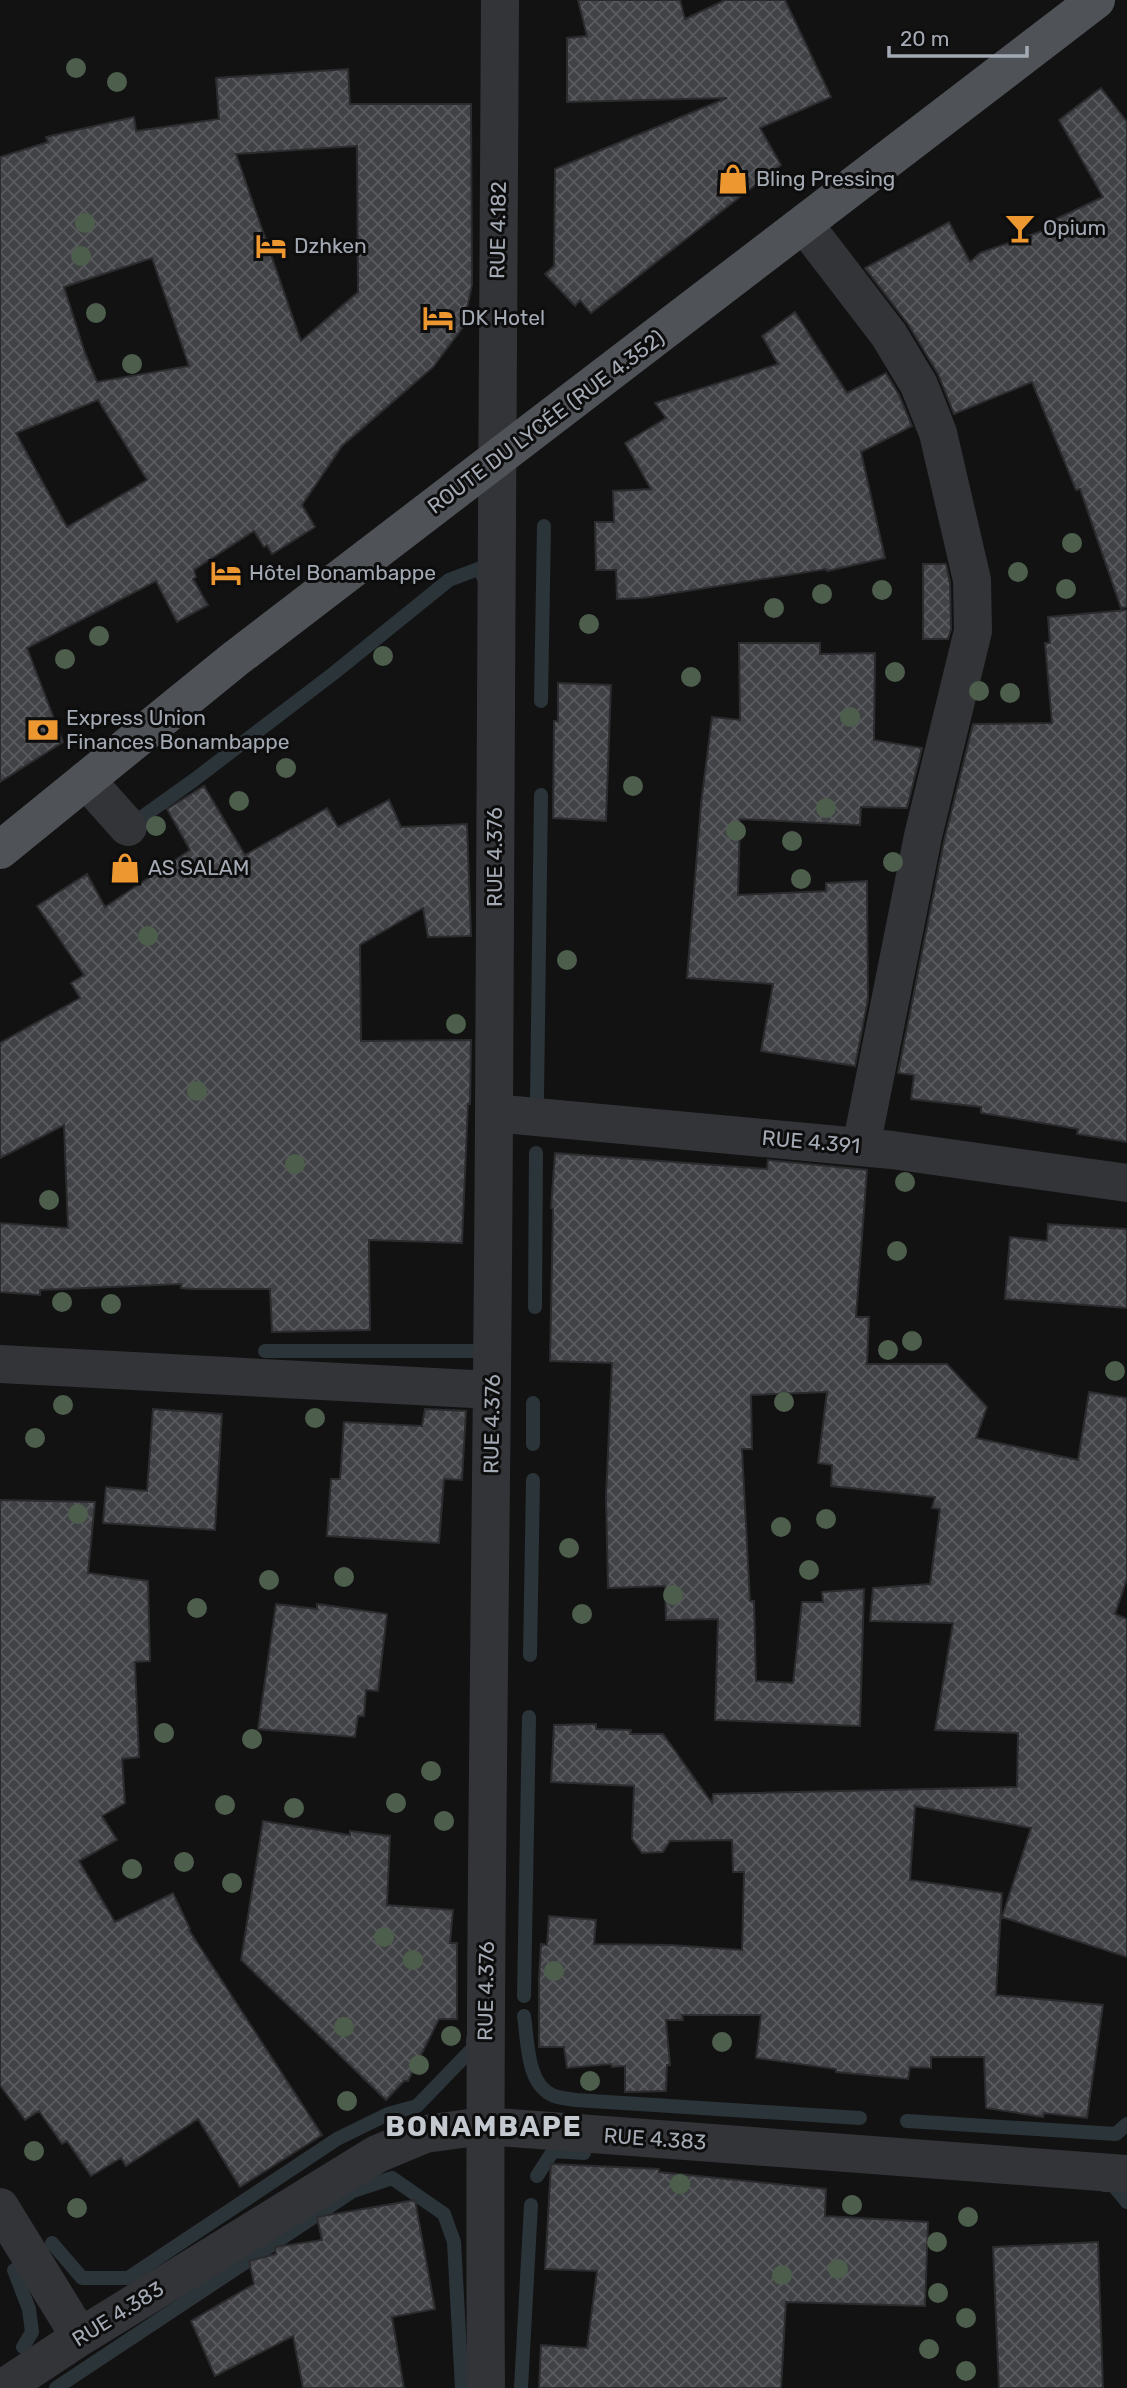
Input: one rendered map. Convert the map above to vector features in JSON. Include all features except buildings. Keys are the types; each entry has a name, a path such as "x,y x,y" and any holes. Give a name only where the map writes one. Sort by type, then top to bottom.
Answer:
{"main road":[{"name":"ROUTE DU LYCÉE (RUE 4.352)","path":"0,850 235,659 1096,0"}],"street":[{"name":"RUE 4.182","path":"495,461 500,0"},
{"path":"804,224 889,335 919,385 938,433 972,580 973,631 923,836 861,1147"},
{"name":"RUE 4.376","path":"486,2388 484,2126 494,1113 495,461"},
{"path":"86,780 128,827"},
{"name":"RUE 4.391","path":"494,1113 861,1147 1127,1183"},
{"path":"0,1364 492,1390"},
{"name":"RUE 4.383","path":"3,2388 80,2337 377,2154 425,2134 484,2126 1127,2174"},
{"path":"0,2207 80,2337"}],"waterway":[{"path":"541,701 544,526"},
{"path":"138,820 334,673 449,580 478,569 487,582"},
{"path":"537,1098 541,795"},
{"path":"535,1307 536,1153"},
{"path":"265,1351 482,1351 482,1342"},
{"path":"533,1403 533,1444"},
{"path":"530,1655 533,1480"},
{"path":"524,1996 529,1717"},
{"path":"524,2016 533,2072 538,2082 554,2096 576,2100 860,2118"},
{"path":"52,2243 82,2278 128,2278 337,2139 388,2114 417,2106 473,2048 473,2039"},
{"path":"907,2121 1116,2134 1127,2124"},
{"path":"537,2176 553,2151 584,2153"},
{"path":"56,2388 353,2191 392,2178 444,2214 454,2242 462,2388"},
{"path":"1104,2185 1113,2185 1127,2202"},
{"path":"521,2388 531,2205"},
{"path":"14,2270 29,2309 32,2332 23,2347"}],"place":[{"name":"Bling Pressing","path":"733,179"},
{"name":"Opium","path":"1020,228"},
{"name":"Dzhken","path":"271,246"},
{"name":"DK Hotel","path":"438,318"},
{"name":"Hôtel Bonambappe","path":"226,573"},
{"name":"Express Union Finances Bonambappe","path":"43,730"},
{"name":"AS SALAM","path":"125,868"}],"district":[{"name":"BONAMBAPE","path":"484,2126"}]}
